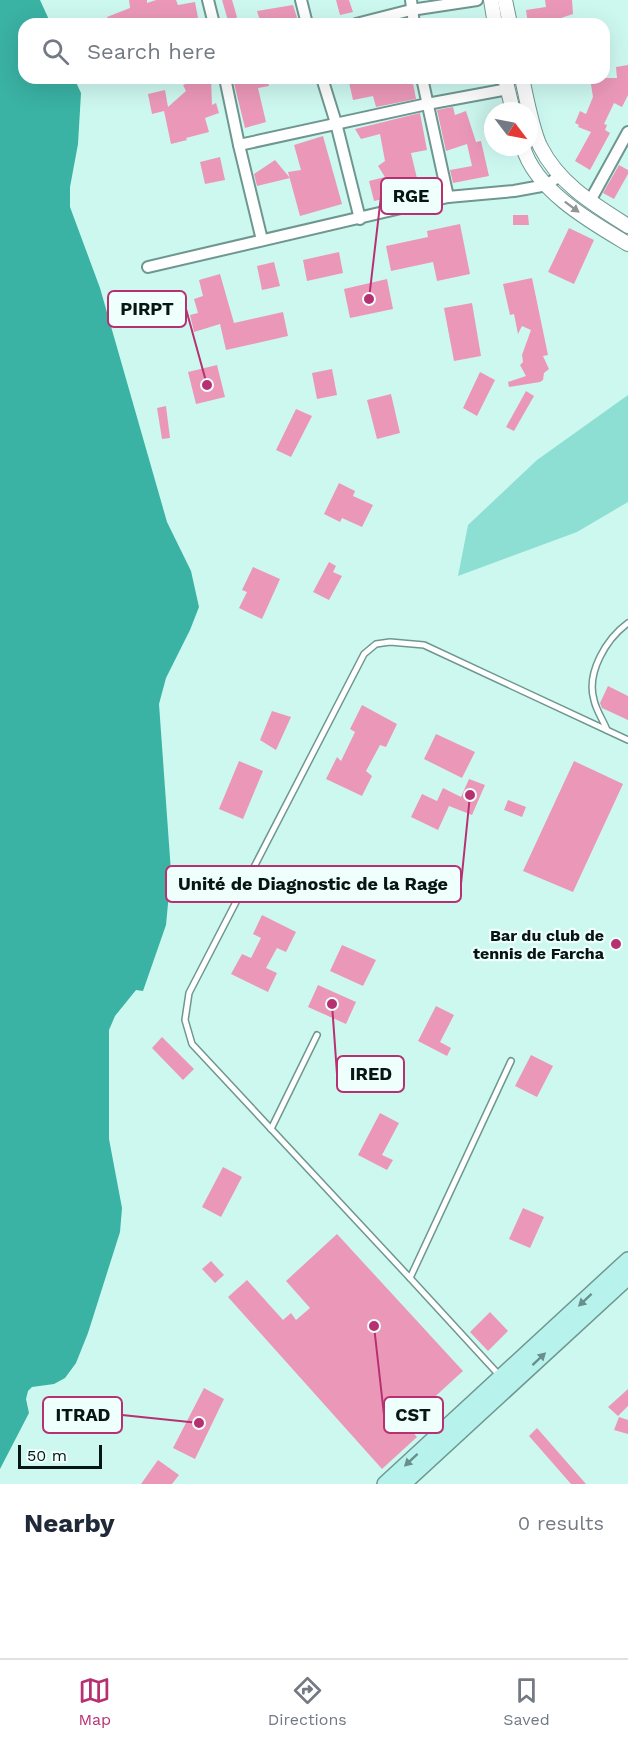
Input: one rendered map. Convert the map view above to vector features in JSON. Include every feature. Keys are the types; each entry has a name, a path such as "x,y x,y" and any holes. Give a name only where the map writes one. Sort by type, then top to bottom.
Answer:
{"main road":[{"path":"478,1407 501,1377 628,1260"},
{"path":"385,1484 438,1444 628,1277"},
{"path":"403,1484 438,1444"}],"street":[{"path":"208,0 212,18"},
{"path":"301,0 306,18"},
{"path":"373,18 411,5 477,0"},
{"path":"491,0 494,18"},
{"path":"505,0 509,18"},
{"path":"226,84 262,240"},
{"path":"324,84 360,219"},
{"path":"424,84 448,197"},
{"path":"239,144 427,104 503,84"},
{"path":"507,84 511,102"},
{"path":"524,84 539,144 559,176 565,183 628,226"},
{"path":"590,201 628,132"},
{"path":"527,156 533,169 564,201 592,222 628,244"},
{"path":"148,267 448,197 514,191 547,184 559,176"}],"lane":[{"path":"607,730 593,699 591,679 605,648 628,623"},
{"path":"501,1377 192,1044 184,1020 189,993 364,654 376,644 390,642 424,645 628,740"},
{"path":"271,1129 316,1035"},
{"path":"410,1278 511,1061"}],"shaded area":[{"path":"0,0 40,0 48,18 18,18 18,84 77,84 81,93 78,144 70,187 70,207 100,288 167,522 191,571 199,607 166,678 159,704 171,872 166,925 143,991 136,990 115,1016 109,1030 109,1139 122,1208 120,1232 88,1333 76,1363 65,1378 54,1384 32,1387 28,1391 26,1399 29,1413 0,1469"},
{"path":"628,395 628,502 577,532 458,576 468,525 537,460"}],"building":[{"path":"129,0 147,0 147,3 156,0 176,0 178,5 195,2 198,18 107,17 130,8"},
{"path":"222,0 232,0 237,17 227,18"},
{"path":"336,0 349,0 353,12 340,15"},
{"path":"545,0 572,0 573,14 561,18 527,18 526,10 546,7"},
{"path":"293,5 297,18 259,18 257,11"},
{"path":"628,65 628,95 622,107 614,103 604,124 607,125 605,130 610,133 590,170 575,161 591,132 578,127 579,125 575,123 580,111 586,114 593,97 591,84 610,84 610,78 617,78 616,67"},
{"path":"211,84 212,105 216,103 219,113 205,118 209,132 171,144 164,111 152,114 148,94 165,90 168,107 186,91 183,85"},
{"path":"234,84 268,84 269,86 258,88 266,122 245,128"},
{"path":"349,84 413,84 416,99 376,107 373,96 353,100"},
{"path":"453,107 455,115 466,111 476,142 481,141 489,176 453,183 450,170 472,166 467,144 446,151 437,110"},
{"path":"420,113 427,150 411,153 420,191 374,201 369,181 385,177 378,166 385,161 380,134 361,139 355,129"},
{"path":"323,136 342,204 300,216 288,172 301,170 294,145"},
{"path":"220,157 225,180 205,184 200,162"},
{"path":"275,160 290,178 257,186 254,174"},
{"path":"619,165 628,170 628,174 614,199 603,193"},
{"path":"513,215 528,215 529,225 513,225"},
{"path":"460,224 470,274 437,281 433,262 391,271 386,246 428,237 427,231"},
{"path":"569,228 594,240 574,284 548,272"},
{"path":"339,252 343,273 307,281 303,260"},
{"path":"274,262 280,286 262,290 257,266"},
{"path":"220,274 234,323 283,312 288,336 226,350 220,324 194,332 190,315 198,313 194,299 203,296 199,280"},
{"path":"532,278 548,355 543,356 549,369 544,373 543,380 540,382 509,387 508,382 526,376 520,365 523,362 522,355 531,330 522,326 518,334 514,314 510,315 503,284"},
{"path":"387,279 393,309 350,318 344,289"},
{"path":"472,303 481,356 454,361 444,308"},
{"path":"217,365 225,397 196,404 188,372"},
{"path":"332,369 337,395 317,399 312,373"},
{"path":"480,372 495,380 477,416 463,408"},
{"path":"526,391 534,396 514,431 506,427"},
{"path":"391,394 400,433 377,439 367,400"},
{"path":"166,406 170,438 162,439 157,408"},
{"path":"296,409 312,416 291,457 276,450"},
{"path":"339,483 355,491 353,496 373,505 362,527 342,518 340,522 324,514"},
{"path":"329,562 336,566 333,572 342,576 329,600 313,592"},
{"path":"253,567 280,579 262,619 239,608 247,592 242,590"},
{"path":"608,686 628,696 628,720 602,708 600,703"},
{"path":"362,705 397,724 386,747 380,745 366,771 372,776 362,796 326,779 337,757 341,761 355,732 350,729"},
{"path":"272,711 291,717 276,750 260,740"},
{"path":"436,734 475,752 462,778 424,759"},
{"path":"239,761 263,771 243,819 219,809"},
{"path":"574,761 623,784 573,892 523,871"},
{"path":"469,779 485,785 472,815 449,806 438,830 411,817 422,794 437,801 443,788 461,797"},
{"path":"508,800 526,807 522,817 504,810"},
{"path":"262,915 296,932 286,952 277,948 266,968 277,973 268,992 231,974 242,954 251,958 261,938 253,934"},
{"path":"342,945 376,960 363,986 330,971"},
{"path":"318,985 356,1002 346,1024 308,1007"},
{"path":"436,1006 454,1015 440,1042 451,1048 447,1056 418,1041"},
{"path":"162,1037 194,1069 183,1080 152,1048"},
{"path":"531,1055 553,1066 537,1097 515,1086"},
{"path":"380,1113 399,1123 382,1155 393,1160 387,1170 358,1155"},
{"path":"223,1167 242,1177 221,1217 202,1207"},
{"path":"523,1208 544,1217 530,1248 509,1239"},
{"path":"337,1234 463,1371 405,1424 417,1437 382,1469 228,1297 247,1280 283,1320 291,1313 296,1320 310,1308 286,1281"},
{"path":"211,1261 224,1275 215,1283 202,1269"},
{"path":"490,1312 508,1331 488,1351 470,1332"},
{"path":"204,1388 224,1399 195,1459 173,1448"},
{"path":"628,1389 628,1406 618,1416 608,1407"},
{"path":"619,1417 628,1420 628,1434 614,1430"},
{"path":"537,1428 586,1484 571,1484 529,1436"},
{"path":"158,1460 179,1475 172,1484 141,1484"}],"place":[{"name":"RGE","path":"369,299"},
{"name":"PIRPT","path":"207,385"},
{"name":"Unité de Diagnostic de la Rage","path":"470,795"},
{"name":"Bar du club de tennis de Farcha","path":"616,944"},
{"name":"IRED","path":"332,1004"},
{"name":"CST","path":"374,1326"},
{"name":"ITRAD","path":"199,1423"}]}
